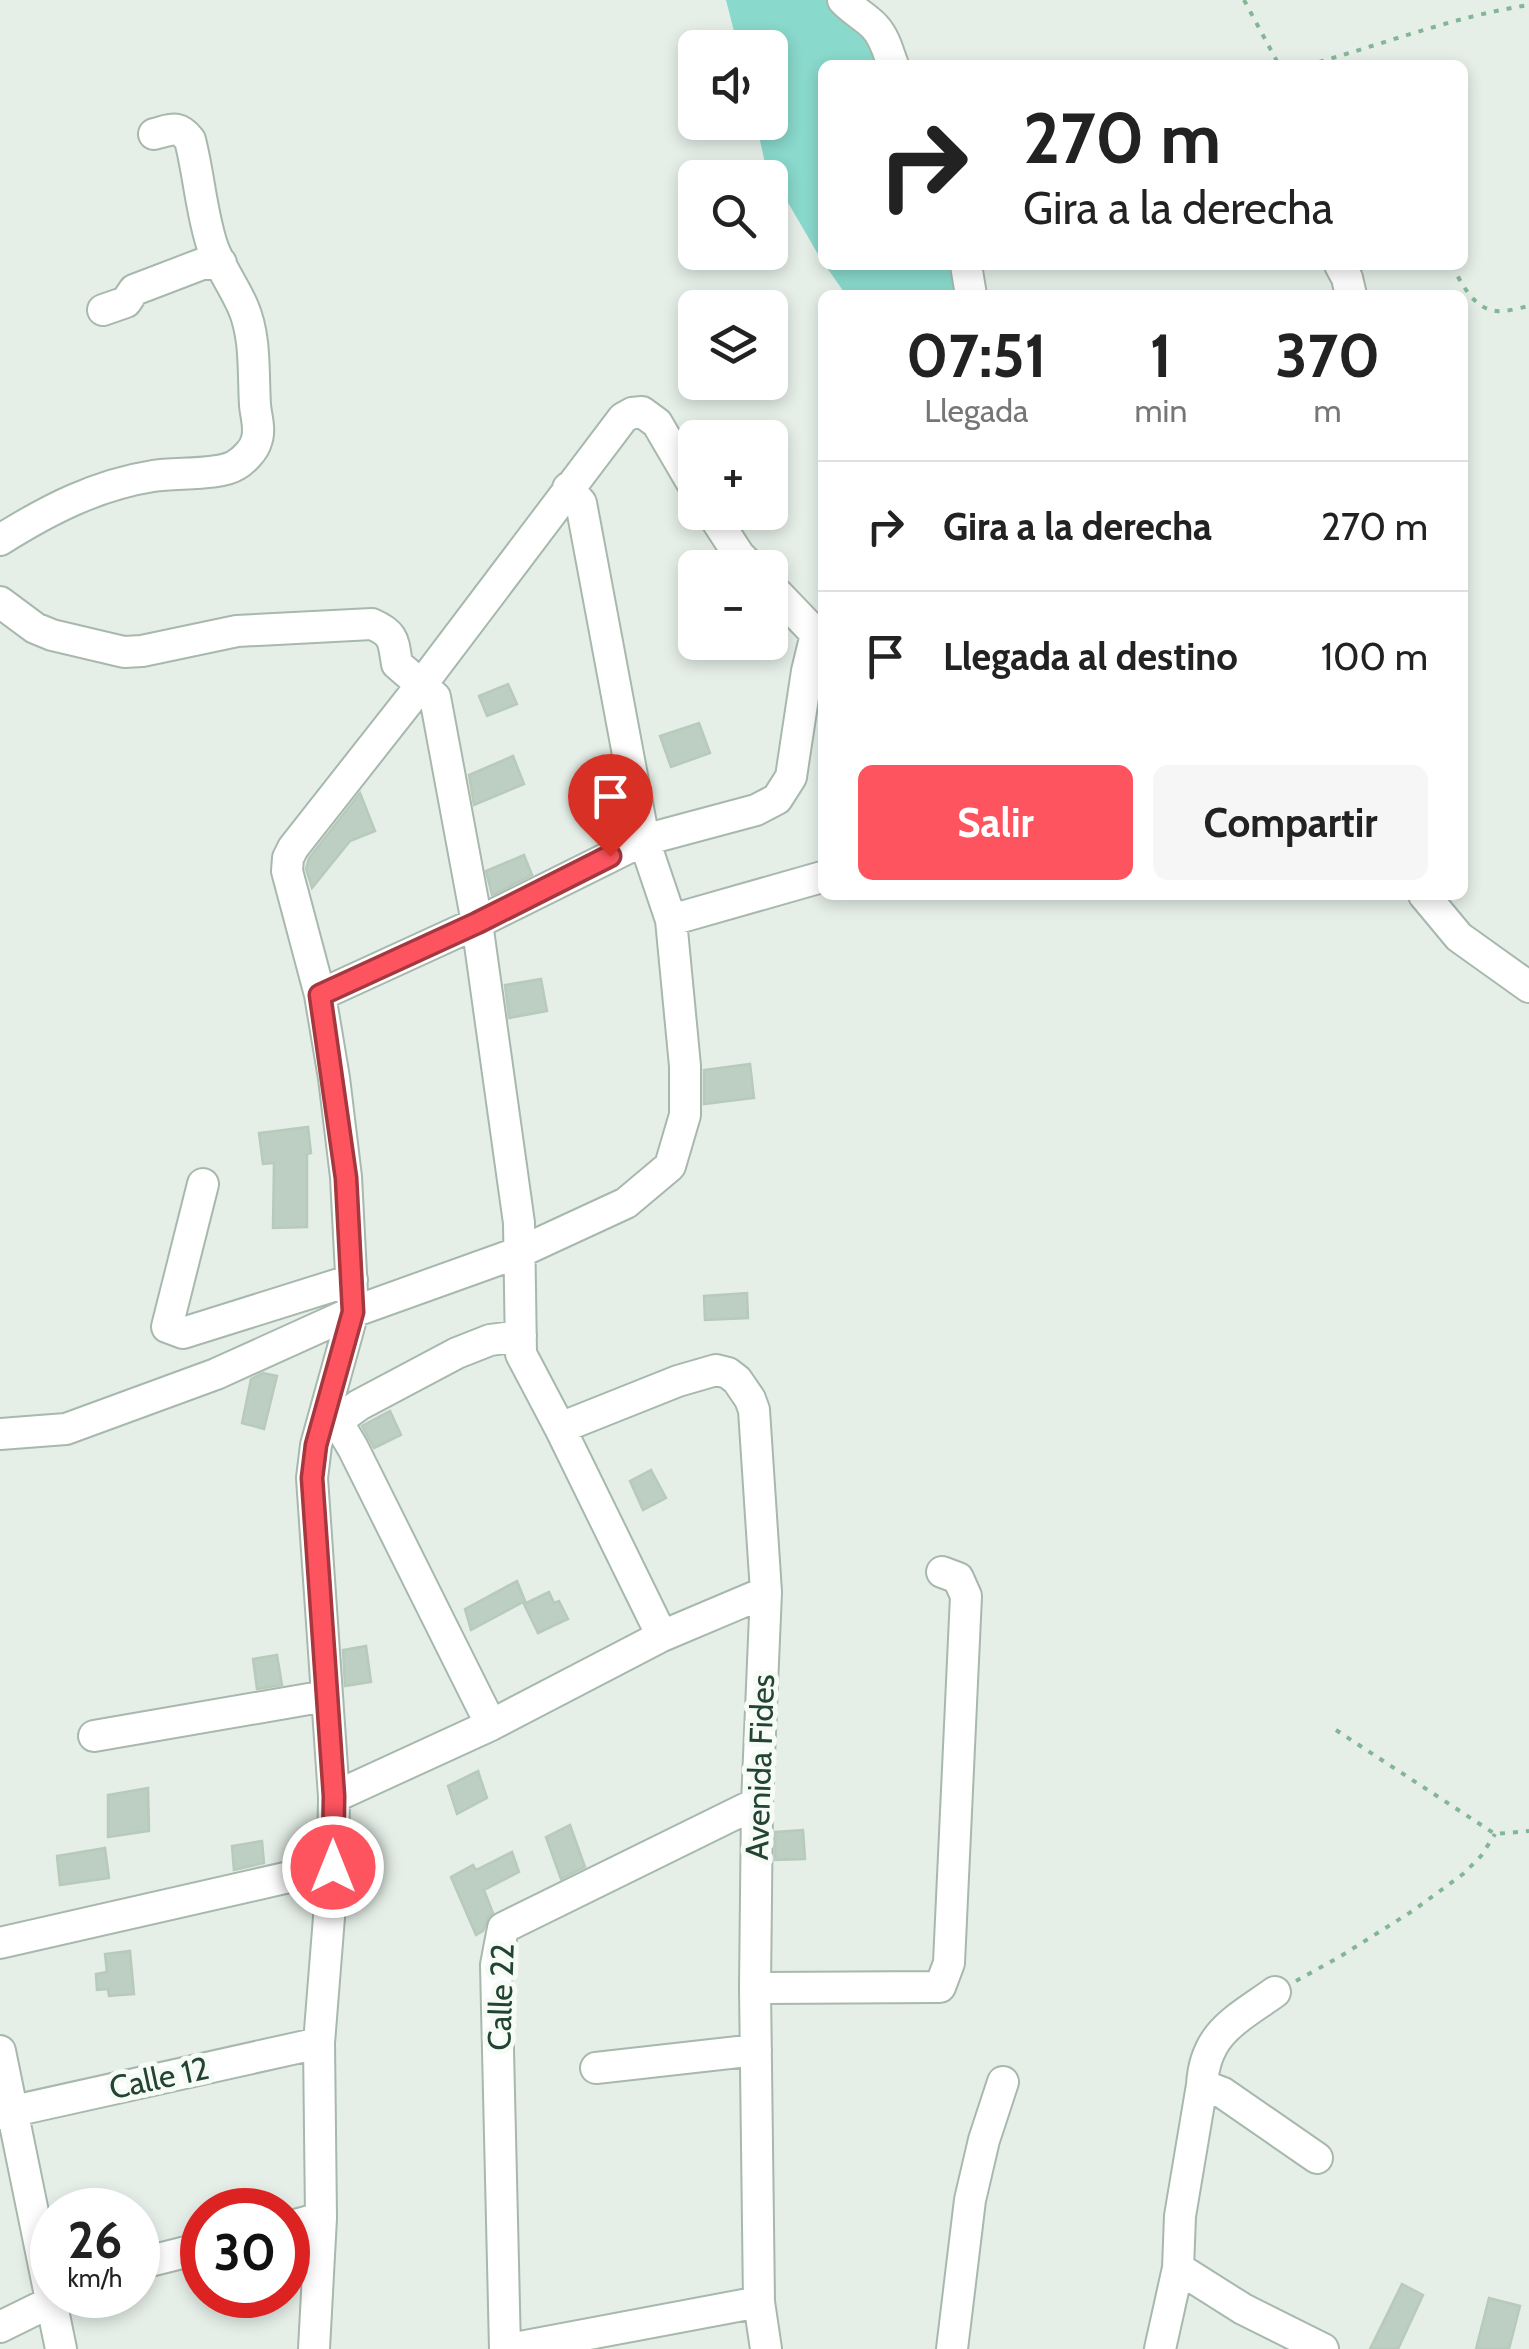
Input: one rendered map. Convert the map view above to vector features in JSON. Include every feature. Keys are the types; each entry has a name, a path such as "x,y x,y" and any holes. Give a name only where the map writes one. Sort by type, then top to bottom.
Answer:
{"street":[{"path":"844,0 874,26 891,60"},
{"path":"0,540 71,500 106,486 157,475 236,466 257,441 253,351 244,308 212,247 190,140 178,129 154,134"},
{"path":"103,310 126,302 134,290 202,264 221,263"},
{"path":"314,2349 322,2218 319,2042 333,1867 334,1796 312,1478 316,1445 331,1417 353,1312 346,1178 320,995 287,871 288,858 623,418 642,412 657,424 678,459"},
{"path":"0,1434 66,1429 216,1374 353,1312 520,1252 626,1203 670,1166 685,1115 686,1066 671,920 644,840 581,504 568,488"},
{"path":"0,602 52,636 124,652 237,631 372,624 386,630 394,640 397,664 435,698 477,923 519,1224 521,1354 662,1636"},
{"path":"788,605 818,636"},
{"path":"320,995 644,840 756,810 777,799 791,777 807,671 818,640"},
{"path":"671,920 818,878"},
{"path":"1428,900 1459,937 1529,986"},
{"path":"202,1184 167,1327 184,1334 352,1280"},
{"path":"331,1417 457,1352 490,1340 522,1336"},
{"name":"Avenida Fides","path":"560,1428 702,1372 716,1370 737,1380 754,1410 766,1592 754,1988 759,2302 766,2349"},
{"path":"331,1417 353,1448 491,1725"},
{"path":"754,1988 940,1986 946,1976 966,1596 958,1578 942,1572"},
{"path":"334,1796 491,1725 662,1636 766,1592"},
{"path":"94,1736 326,1696"},
{"name":"Calle 22","path":"507,2349 496,1965 503,1928 757,1804"},
{"path":"0,1943 333,1867"},
{"path":"1160,2349 1178,2268 1180,2216 1208,2051 1217,2037 1275,1992"},
{"name":"Calle 12","path":"6,2112 319,2042"},
{"path":"0,2050 6,2112 30,2198"},
{"path":"596,2068 756,2050"},
{"path":"952,2349 970,2200 1003,2082"},
{"path":"1202,2085 1223,2092 1317,2158"},
{"path":"310,2221 322,2218"},
{"path":"1178,2268 1243,2309 1323,2349"},
{"path":"507,2349 759,2302"},
{"path":"0,2326 30,2312"},
{"path":"59,2318 61,2349"}],"path":[{"path":"1244,0 1276,60"},
{"path":"1326,60 1449,22 1529,6"},
{"path":"1468,292 1484,308 1498,311 1529,306"},
{"path":"1336,1730 1495,1834 1529,1831"},
{"path":"1275,1992 1414,1910 1463,1874 1495,1834"}],"water":[{"path":"726,0 834,0 874,39 880,60 818,60 818,254 788,203 788,160 764,160 760,140 788,140 788,30 734,30"},
{"path":"828,270 958,270 962,290 842,290"}],"building":[{"path":"508,684 517,704 487,716 479,696"},
{"path":"699,723 710,753 671,767 660,736"},
{"path":"513,756 524,784 474,805 469,775"},
{"path":"360,793 375,831 350,841 312,888 306,869 309,858"},
{"path":"524,855 532,875 492,895 486,871"},
{"path":"541,979 547,1011 509,1018 505,985"},
{"path":"750,1064 754,1098 704,1104 704,1070"},
{"path":"308,1127 311,1153 307,1154 307,1227 273,1228 274,1163 263,1164 259,1133"},
{"path":"747,1293 748,1318 705,1320 704,1296"},
{"path":"263,1373 277,1376 264,1429 242,1423 251,1379"},
{"path":"390,1411 401,1435 374,1448 362,1426"},
{"path":"651,1470 666,1498 643,1510 630,1481"},
{"path":"517,1581 525,1601 471,1630 465,1609"},
{"path":"549,1592 568,1619 538,1633 524,1604"},
{"path":"366,1646 371,1682 345,1686 343,1650"},
{"path":"277,1655 282,1685 257,1689 253,1659"},
{"path":"478,1771 487,1798 457,1814 448,1786"},
{"path":"148,1788 149,1831 108,1837 108,1795"},
{"path":"570,1825 585,1867 561,1879 546,1837"},
{"path":"803,1830 805,1859 775,1860 775,1832"},
{"path":"262,1841 264,1863 234,1870 232,1846"},
{"path":"105,1848 109,1878 60,1885 57,1856"},
{"path":"512,1852 519,1872 484,1890 493,1913 483,1931 476,1935 451,1877 473,1865 476,1870"},
{"path":"130,1951 134,1994 109,1996 108,1989 97,1990 96,1974 107,1972 105,1954"},
{"path":"1402,2284 1423,2295 1398,2349 1370,2349"},
{"path":"1489,2298 1520,2306 1509,2349 1476,2349"}],"route":[{"path":"333,1867 334,1796 312,1478 316,1445 353,1312 346,1178 320,995 610,856"}]}
